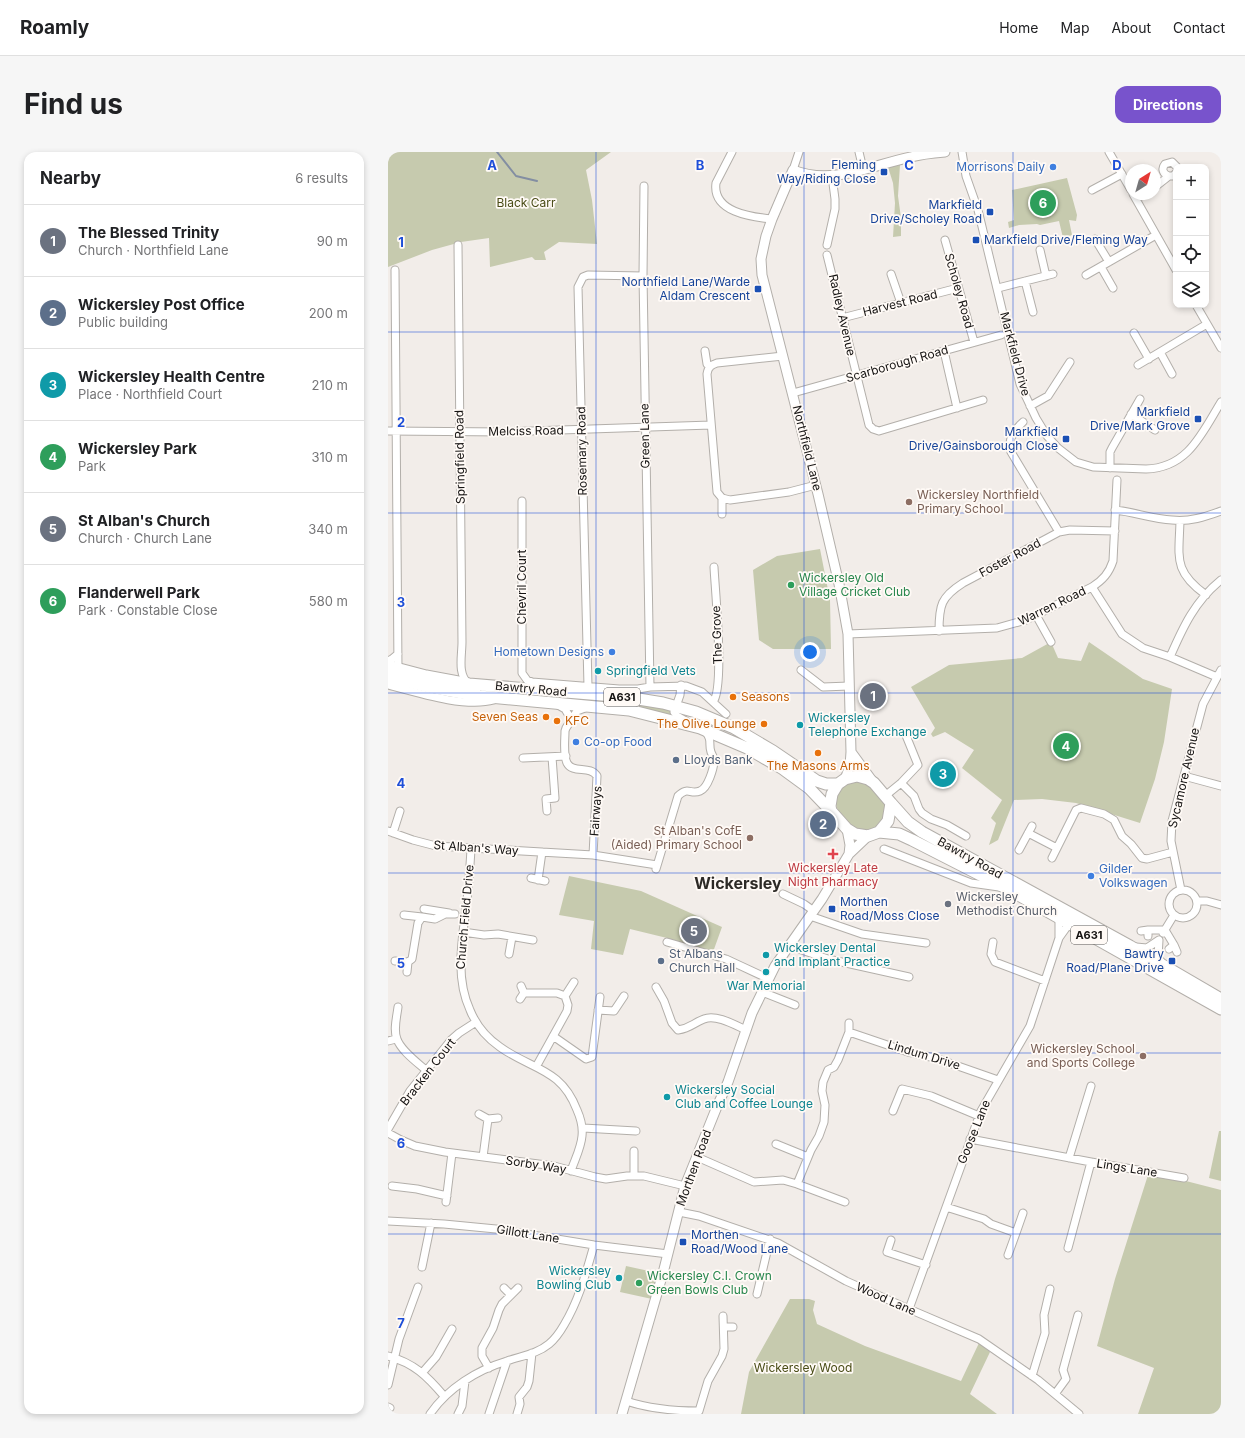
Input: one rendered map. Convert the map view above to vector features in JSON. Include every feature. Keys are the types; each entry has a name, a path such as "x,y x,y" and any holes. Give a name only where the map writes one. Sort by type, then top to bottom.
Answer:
{"main road":[{"name":"Bawtry Road","path":"392,675 445,680 468,684 647,699 675,706 723,723 773,751 818,781 826,784 841,782"},
{"name":"Bawtry Road","path":"392,675 452,692 629,710 702,729 730,740 783,769 809,788 831,811"},
{"name":"A631","path":"841,782 857,776 868,778 874,782 888,800"},
{"path":"831,811 831,796 841,782"},
{"name":"Bawtry Road","path":"888,800 908,822 1059,913 1069,924 1221,1009"},
{"path":"879,832 888,821 888,800"},
{"name":"A631","path":"831,811 847,829 855,834 868,836 879,832"},
{"name":"Bawtry Road","path":"879,832 903,836 1006,888 1130,946 1221,999"}],"street":[{"path":"732,152 716,183 715,189 717,195 728,208 733,211 754,217 772,219"},
{"name":"Northfield Lane","path":"799,152 794,170 772,219 763,248 762,275 836,567 848,634 851,752 850,766 841,782"},
{"path":"859,152 863,169"},
{"path":"794,170 803,174 839,176 912,156 944,152"},
{"name":"Markfield Drive","path":"962,152 966,176 978,210 1020,384 1030,406 1047,436 1058,448 1071,459 1086,466 1154,469 1167,466 1180,460 1195,444 1221,402"},
{"path":"1109,152 1125,179"},
{"path":"1173,175 1164,174 1163,169 1165,164 1172,162 1174,164"},
{"path":"1092,190 1122,174"},
{"path":"1161,183 1173,175"},
{"path":"827,245 835,199 832,176"},
{"name":"Green Lane","path":"644,186 643,276 650,687"},
{"path":"1137,200 1173,265"},
{"path":"1086,275 1156,235"},
{"path":"1095,239 1109,262"},
{"name":"Scholey Road","path":"945,240 974,342"},
{"name":"Springfield Road","path":"458,245 461,669 462,676 468,684"},
{"path":"998,288 1049,275 1040,250"},
{"name":"Radley Avenue","path":"827,254 869,426 879,431 983,400"},
{"path":"1101,267 1113,288"},
{"path":"392,675 398,654 395,270"},
{"path":"891,274 901,303"},
{"name":"Rosemary Road","path":"588,686 578,287 583,277 593,275 643,276"},
{"path":"1025,281 1033,312"},
{"name":"Harvest Road","path":"842,318 958,288"},
{"path":"1198,308 1221,348"},
{"path":"1138,365 1207,324"},
{"path":"1134,332 1149,359"},
{"name":"Scarborough Road","path":"793,393 1001,335"},
{"path":"705,351 707,364 710,367"},
{"path":"944,351 957,408"},
{"path":"1160,352 1172,374"},
{"path":"783,356 717,363 710,367 707,374 717,492 722,498 730,500 789,492 816,485"},
{"path":"1030,406 1048,396 1070,362"},
{"path":"1110,468 1110,452 1140,399"},
{"path":"1131,414 1155,430"},
{"path":"1023,422 1017,428 1011,440 1011,452 1059,532"},
{"name":"Melciss Road","path":"388,431 504,432 712,425"},
{"name":"Warren Road","path":"848,634 997,628 1018,624 1092,587 1100,582 1111,567 1114,556 1117,480"},
{"path":"722,498 722,514"},
{"name":"Chevril Court","path":"522,501 522,672"},
{"path":"1116,510 1180,521 1195,519 1221,511"},
{"path":"1180,521 1179,544 1181,567 1188,580 1206,595"},
{"name":"Foster Road","path":"938,631 940,610 945,598 950,591 963,583 1059,532 1070,530 1115,531"},
{"name":"The Grove","path":"713,702 717,695 719,655 714,567"},
{"path":"1170,657 1183,626 1190,615 1206,595 1221,580"},
{"path":"1092,587 1122,634 1144,648 1170,657 1217,677"},
{"path":"1036,615 1051,642"},
{"path":"388,661 398,654"},
{"path":"445,680 453,678 461,669"},
{"path":"801,670 823,687 849,686"},
{"name":"Sycamore Avenue","path":"1181,890 1171,841 1172,820 1203,704 1221,670"},
{"name":"Bawtry Road","path":"522,672 527,680 532,682 634,689 681,685 694,688 702,692 726,714"},
{"path":"675,706 680,695 681,685"},
{"path":"680,695 682,703 687,710"},
{"path":"555,703 565,709 571,719"},
{"path":"523,758 566,756 565,731 577,711 590,706"},
{"name":"Bawtry Road","path":"675,706 674,712 677,716 702,729"},
{"path":"702,729 708,734 711,745 718,741 730,740"},
{"path":"888,800 918,765 905,733"},
{"name":"St Alban's Way","path":"390,832 426,844 471,849 593,855 656,867 678,796 683,791 687,790 700,792 708,784 714,759 710,751 711,745"},
{"path":"851,752 874,782"},
{"name":"Fairways","path":"566,756 567,762 571,767 575,769 591,770 597,776 593,855"},
{"path":"547,811 546,799 555,798 552,757"},
{"path":"1184,776 1221,786"},
{"path":"901,783 914,796 922,813 966,836"},
{"path":"1052,858 1076,810 1081,808 1104,814 1114,820 1122,836 1131,844 1142,858 1147,859 1173,852"},
{"path":"390,832 400,811"},
{"path":"1019,850 1032,826"},
{"path":"847,829 850,845 849,854"},
{"path":"1028,833 1057,848"},
{"name":"Morthen Road","path":"622,1414 668,1254 685,1186 728,1082 752,1013 775,966 812,914 849,854 868,836"},
{"name":"Church Field Drive","path":"471,849 461,962 462,983 465,997 476,1022 483,1032 499,1047 553,1077 566,1087 576,1106 583,1128 580,1145 571,1171"},
{"name":"Bawtry Road","path":"884,849 971,882 1006,888"},
{"path":"538,880 542,852"},
{"path":"951,874 956,862"},
{"path":"1181,890 1191,892 1197,901 1197,906 1192,915 1182,918 1174,915 1170,910 1168,903 1173,894 1181,890"},
{"path":"783,894 804,904 812,914 862,934 926,943"},
{"path":"1197,901 1207,901 1221,905"},
{"path":"424,909 465,915"},
{"name":"Goose Lane","path":"1059,913 1059,938"},
{"path":"404,915 435,919 445,914 455,914"},
{"path":"1130,946 1147,948 1152,946 1159,940 1174,915"},
{"path":"407,972 408,962 412,959 418,923 422,917"},
{"name":"Goose Lane","path":"909,1309 979,1116 998,1080 1030,1026 1059,938 1069,924"},
{"path":"1146,932 1165,930"},
{"path":"1165,930 1173,949"},
{"path":"463,932 484,935 498,934 534,940"},
{"path":"509,954 512,937"},
{"path":"1159,940 1158,957 1164,966"},
{"path":"667,942 726,959 769,979"},
{"path":"993,942 991,954 995,962 1045,981"},
{"path":"790,946 828,959 910,977"},
{"path":"396,960 408,962"},
{"path":"565,996 574,982"},
{"path":"656,987 664,1002 672,1023 678,1030 689,1028 700,1020 709,1017 746,1030"},
{"path":"762,992 795,1006"},
{"path":"522,993 557,993 565,996"},
{"path":"536,1067 567,1011 568,1005 565,996"},
{"path":"598,1010 614,1011 624,996"},
{"path":"553,1036 586,1059 590,1058 593,1055 600,997"},
{"path":"398,1007 396,1039 409,1056 427,1072"},
{"name":"Bracken Court","path":"388,1129 410,1091 427,1072 451,1040 476,1022"},
{"path":"797,1184 824,1122 825,1105 822,1090 825,1075 828,1070 834,1067 838,1060 849,1032 849,1023"},
{"name":"Lindum Drive","path":"849,1032 908,1052 935,1058 998,1080"},
{"path":"388,1041 396,1039"},
{"path":"1069,1158 1092,1086"},
{"path":"893,1111 902,1089 931,1096 979,1116"},
{"path":"480,1114 488,1119 498,1118"},
{"path":"482,1157 488,1119"},
{"path":"583,1128 636,1131"},
{"name":"Sorby Way","path":"388,1133 415,1146 452,1153 554,1166 595,1178 606,1179 644,1176 685,1186"},
{"name":"Lings Lane","path":"970,1139 1184,1178"},
{"path":"776,1144 808,1157"},
{"path":"634,1151 634,1176"},
{"path":"392,1186 417,1189 446,1199 452,1153"},
{"path":"697,1157 754,1182 783,1180 845,1202"},
{"path":"1068,1248 1091,1162"},
{"path":"946,1207 984,1219 991,1224 1016,1233"},
{"name":"Wood Lane","path":"679,1212 699,1216 770,1239 788,1247 846,1281 979,1339 1032,1376 1079,1414"},
{"path":"1008,1255 1023,1213"},
{"name":"Gillott Lane","path":"388,1220 496,1229 594,1245 668,1254"},
{"path":"422,1267 431,1223"},
{"path":"757,1294 770,1239"},
{"path":"891,1240 887,1252 926,1265"},
{"path":"430,1414 444,1396 465,1381 489,1368 532,1353 549,1344 557,1336 572,1312 581,1291 594,1245"},
{"path":"388,1386 391,1357 418,1287"},
{"path":"504,1288 511,1295"},
{"path":"489,1368 482,1356 482,1348 493,1328 502,1304 518,1288"},
{"path":"1032,1376 1045,1333 1044,1315 1050,1289"},
{"path":"1055,1394 1066,1379 1063,1370 1078,1315"},
{"path":"626,1401 654,1408 700,1413 708,1382 722,1356 724,1349 723,1316"},
{"path":"724,1327 733,1326"},
{"path":"422,1373 436,1357 452,1329"},
{"path":"517,1414 520,1404 519,1397 527,1387 529,1381 532,1353"},
{"path":"391,1357 411,1364 444,1396"},
{"path":"489,1414 507,1361"},
{"path":"458,1414 462,1406 465,1381"}],"green space":[{"name":"Black Carr","path":"388,152 611,152 586,170 592,200 597,244 559,242 544,252 546,260 535,260 532,257 490,267 489,238 461,242 432,250 388,267"},
{"path":"900,165 898,196 901,218 901,236 893,237 895,203 893,183 888,167"},
{"path":"1067,178 1077,215 1076,221 1069,220 1072,235 1063,238 1059,221 1040,225 1019,225 1009,228 1008,222 1014,220 1012,190"},
{"name":"Wickersley Old Village Cricket Club","path":"820,549 830,600 831,649 773,649 759,640 753,570 777,556"},
{"path":"1051,642 1058,658 1081,661 1089,642 1143,679 1172,689 1164,742 1155,779 1140,823 1076,803 1042,799 1014,800 998,840 989,845 996,823 991,818 1002,800 962,768 974,750 945,732 933,737 931,734 935,728 911,687 949,665 1022,658"},
{"path":"514,691 615,699 672,708 674,716 644,708 618,704 513,696"},
{"path":"853,781 866,783 884,802 886,813 881,824 872,831 856,831 838,811 835,801 840,788"},
{"path":"569,876 641,891 722,927 713,952 667,938 630,929 623,955 591,949 594,921 559,915"},
{"path":"1219,1131 1221,1131 1221,1181 1209,1178"},
{"path":"1148,1175 1182,1180 1221,1190 1221,1414 1138,1414 1154,1368 1097,1346 1115,1279"},
{"name":"Wickersley C.I. Crown Green Bowls Club","path":"626,1266 658,1273 652,1299 620,1292"},
{"name":"Wickersley Wood","path":"790,1299 809,1299 815,1301 813,1310 817,1324 865,1346 961,1381 979,1343 990,1352 970,1394 997,1414 741,1414 749,1372"}],"waterway":[{"path":"497,152 516,176 537,181"}],"place":[{"name":"Morrisons Daily","path":"1053,167"},
{"name":"Fleming Way/Riding Close","path":"884,172"},
{"name":"Flanderwell Park","path":"1043,203"},
{"name":"Markfield Drive/Scholey Road","path":"990,212"},
{"name":"Markfield Drive/Fleming Way","path":"976,240"},
{"name":"Northfield Lane/Warde Aldam Crescent","path":"758,289"},
{"name":"Markfield Drive/Mark Grove","path":"1198,419"},
{"name":"Markfield Drive/Gainsborough Close","path":"1066,439"},
{"name":"Wickersley Northfield Primary School","path":"909,502"},
{"name":"Wickersley Old Village Cricket Club","path":"791,585"},
{"name":"Hometown Designs","path":"612,652"},
{"name":"Springfield Vets","path":"598,671"},
{"name":"The Blessed Trinity","path":"873,696"},
{"name":"Seasons","path":"733,697"},
{"name":"Seven Seas","path":"546,717"},
{"name":"KFC","path":"557,721"},
{"name":"The Olive Lounge","path":"764,724"},
{"name":"Wickersley Telephone Exchange","path":"800,725"},
{"name":"Co-op Food","path":"576,742"},
{"name":"Wickersley Park","path":"1066,746"},
{"name":"The Masons Arms","path":"818,753"},
{"name":"Lloyds Bank","path":"676,760"},
{"name":"Wickersley Health Centre","path":"943,774"},
{"name":"Wickersley Post Office","path":"823,824"},
{"name":"St Alban's CofE (Aided) Primary School","path":"750,838"},
{"name":"Wickersley Late Night Pharmacy","path":"833,854"},
{"name":"Gilder Volkswagen","path":"1091,876"},
{"name":"Wickersley Methodist Church","path":"948,904"},
{"name":"Morthen Road/Moss Close","path":"832,909"},
{"name":"St Alban's Church","path":"694,931"},
{"name":"Wickersley Dental and Implant Practice","path":"766,955"},
{"name":"St Albans Church Hall","path":"661,961"},
{"name":"Bawtry Road/Plane Drive","path":"1172,961"},
{"name":"War Memorial","path":"766,972"},
{"name":"Wickersley School and Sports College","path":"1143,1056"},
{"name":"Wickersley Social Club and Coffee Lounge","path":"667,1097"},
{"name":"Morthen Road/Wood Lane","path":"683,1242"},
{"name":"Wickersley Bowling Club","path":"619,1278"},
{"name":"Wickersley C.I. Crown Green Bowls Club","path":"639,1283"}],"district":[{"name":"Wickersley","path":"738,883"}]}
